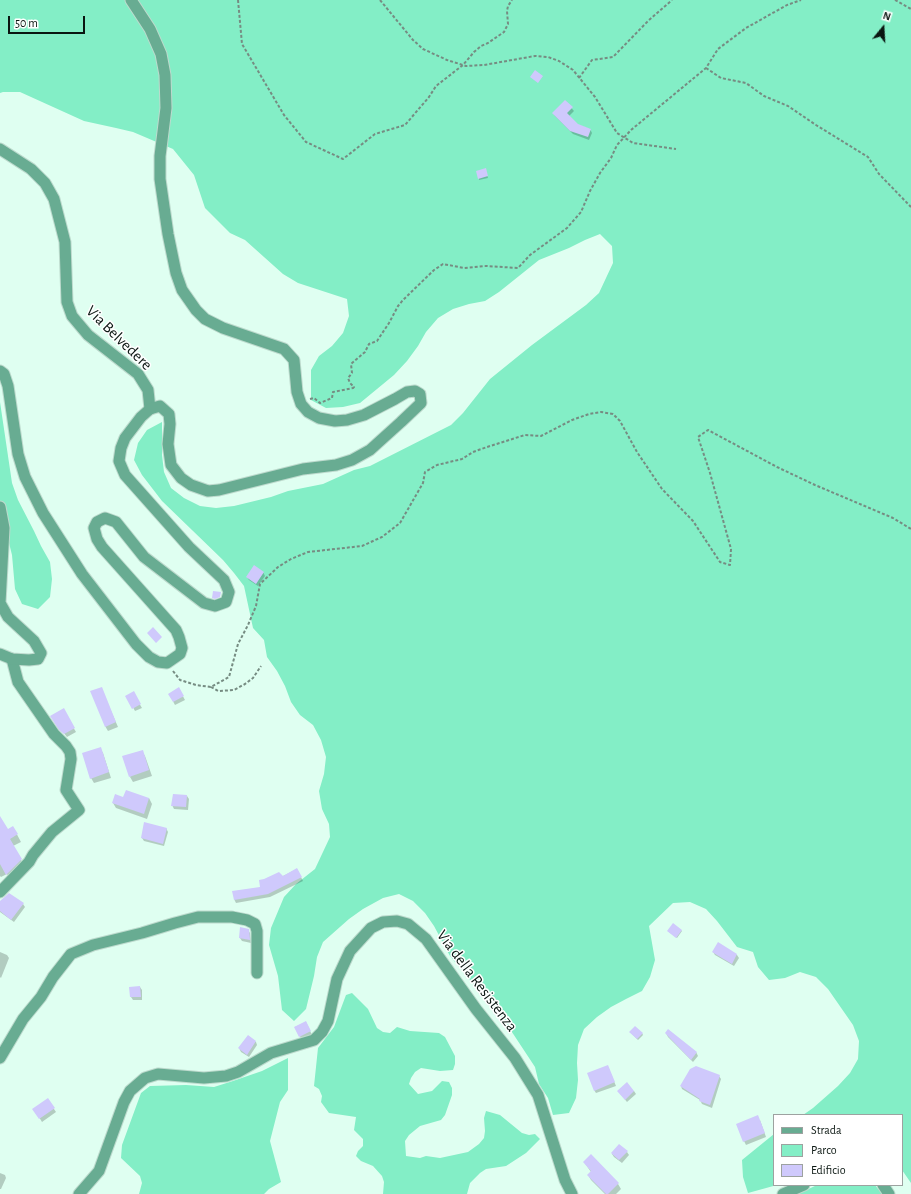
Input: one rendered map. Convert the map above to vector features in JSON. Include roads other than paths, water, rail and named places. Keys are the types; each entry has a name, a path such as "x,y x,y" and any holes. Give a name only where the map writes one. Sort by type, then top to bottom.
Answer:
{"street":[{"path":"0,371 4,374 8,386 18,454 25,477 43,513 82,574 136,644 149,657 158,662 167,662 180,654 182,648 176,630 102,548 97,539 94,528 96,522 105,518 116,522 144,557 204,603 215,606 226,602 229,592 224,580 189,547 125,474 120,461 121,448 125,438 141,417 150,409 160,406 169,414 170,424 168,444 171,465 181,478 191,485 208,490 219,490 303,469 336,465 352,460 370,450 421,403 420,394 415,391 407,392 364,415 346,420 335,421 318,418 308,412 301,404 297,392 294,360 284,349 223,328 205,319 196,310 182,290 176,273 168,234 160,179 160,156 166,108 165,75 161,54 150,29 131,0"},
{"name":"Via Belvedere","path":"0,149 31,169 45,183 54,199 65,242 67,302 72,316 88,335 138,374 148,390 150,409"},
{"path":"0,508 4,528 0,603 8,617 34,641 40,652 38,659 29,660 12,659 0,654"},
{"path":"0,892 29,862 52,832 80,810 66,790 72,759 70,752 54,734 18,682 12,659"},
{"path":"0,1058 23,1019 41,997 53,977 71,954 93,945 198,917 232,917 247,920 255,924 258,931 257,973"},
{"name":"Via della Resistenza","path":"79,1194 100,1171 124,1102 130,1091 145,1078 158,1074 204,1078 226,1076 238,1072 271,1054 314,1040 322,1032 328,1021 337,979 350,951 371,928 383,922 397,921 408,924 426,939 476,1009 515,1058 538,1095 565,1180 572,1194"},
{"path":"783,1194 802,1186"}]}
